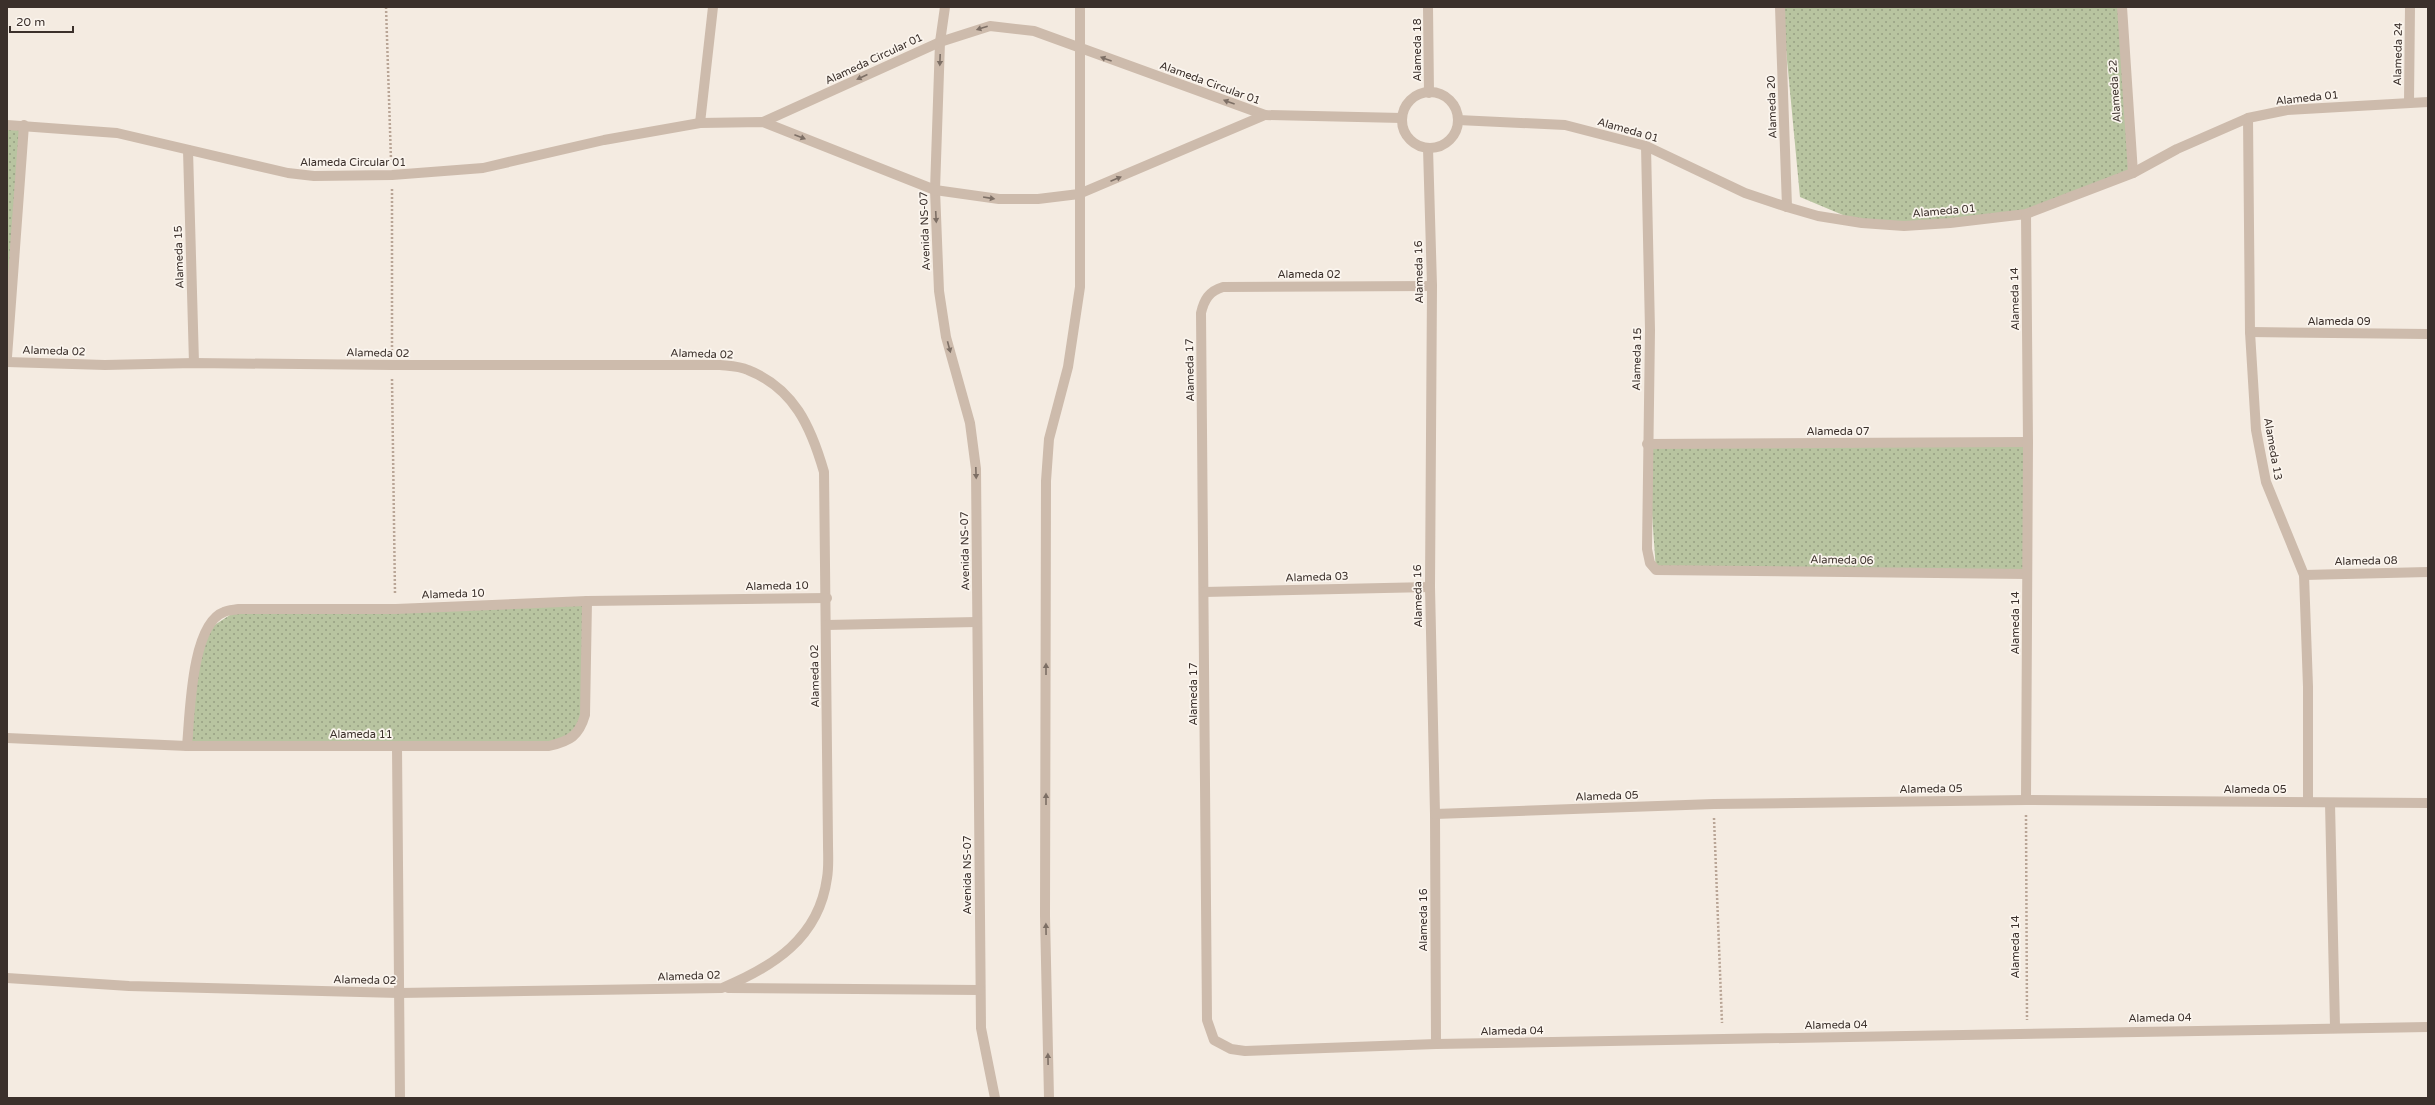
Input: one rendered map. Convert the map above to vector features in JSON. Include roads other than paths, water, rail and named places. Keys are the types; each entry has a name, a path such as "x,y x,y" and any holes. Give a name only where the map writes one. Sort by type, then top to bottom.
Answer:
{"street":[{"path":"700,123 713,7"},
{"name":"Avenida NS-07","path":"945,7 940,42 935,190 941,298 946,337 970,423 976,469 981,1028 995,1098"},
{"path":"1049,1098 1045,916 1046,481 1049,439 1068,367 1080,287 1079,194 1082,50 1080,7"},
{"name":"Alameda 18","path":"1428,7 1429,93"},
{"name":"Alameda 20","path":"1780,7 1787,207"},
{"name":"Alameda 22","path":"2122,7 2133,173"},
{"name":"Alameda 24","path":"2409,102 2410,7"},
{"name":"Alameda Circular 01","path":"763,122 940,42 990,26 1034,31 1082,50 1265,116"},
{"path":"1429,93 1446,97 1454,107 1458,120 1454,134 1449,141 1443,145 1428,148 1411,141 1402,126 1402,118 1406,106 1414,98 1429,93"},
{"name":"Alameda 01","path":"1458,120 1565,125 1646,146 1745,193 1787,207 1818,216 1862,223 1904,226 1950,223 2026,214 2133,173 2177,149 2248,118 2287,110 2428,102"},
{"path":"1265,116 1402,118"},
{"name":"Alameda Circular 01","path":"7,125 24,125 117,134 294,174 314,176 392,175 483,168 604,140 700,123 763,122 935,190 999,199 1038,199 1079,194 1265,116"},
{"name":"Alameda 13","path":"2248,118 2250,332 2256,430 2266,482 2304,575 2308,687 2308,801"},
{"path":"7,357 24,125"},
{"name":"Alameda 15","path":"1646,146 1650,330 1646,549 1650,563 1656,570"},
{"name":"Alameda 16","path":"1428,148 1432,286 1430,587 1435,814 1436,1044"},
{"name":"Alameda 15","path":"188,150 194,362"},
{"name":"Alameda 14","path":"2026,214 2028,442 2026,800"},
{"name":"Alameda 02","path":"1201,313 1208,296 1213,290 1223,287 1432,286"},
{"name":"Alameda 17","path":"1201,313 1207,1020 1214,1040 1231,1049 1244,1051"},
{"name":"Alameda 09","path":"2250,332 2428,334"},
{"name":"Alameda 02","path":"7,362 105,365 194,362 392,365 720,365 746,369 771,382 797,407 815,439 824,472 827,598 827,878 819,908 800,939 780,959 755,975 722,988 399,993 129,986 7,978"},
{"name":"Alameda 07","path":"1647,444 2028,442"},
{"name":"Alameda 06","path":"1656,570 2027,574"},
{"name":"Alameda 08","path":"2304,575 2428,572"},
{"name":"Alameda 03","path":"1204,592 1430,587"},
{"name":"Alameda 10","path":"187,746 198,648 204,632 213,620 223,612 239,609 396,609 587,601 827,598"},
{"name":"Alameda 11","path":"7,738 187,746 549,746 562,743 572,737 581,727 585,715 587,601"},
{"path":"826,625 977,622"},
{"path":"397,746 400,1098"},
{"name":"Alameda 05","path":"1435,814 1714,804 2026,800 2428,803"},
{"path":"2330,803 2335,1027"},
{"path":"722,988 980,990"},
{"name":"Alameda 04","path":"1244,1051 1436,1044 2335,1027 2428,1027"}]}
